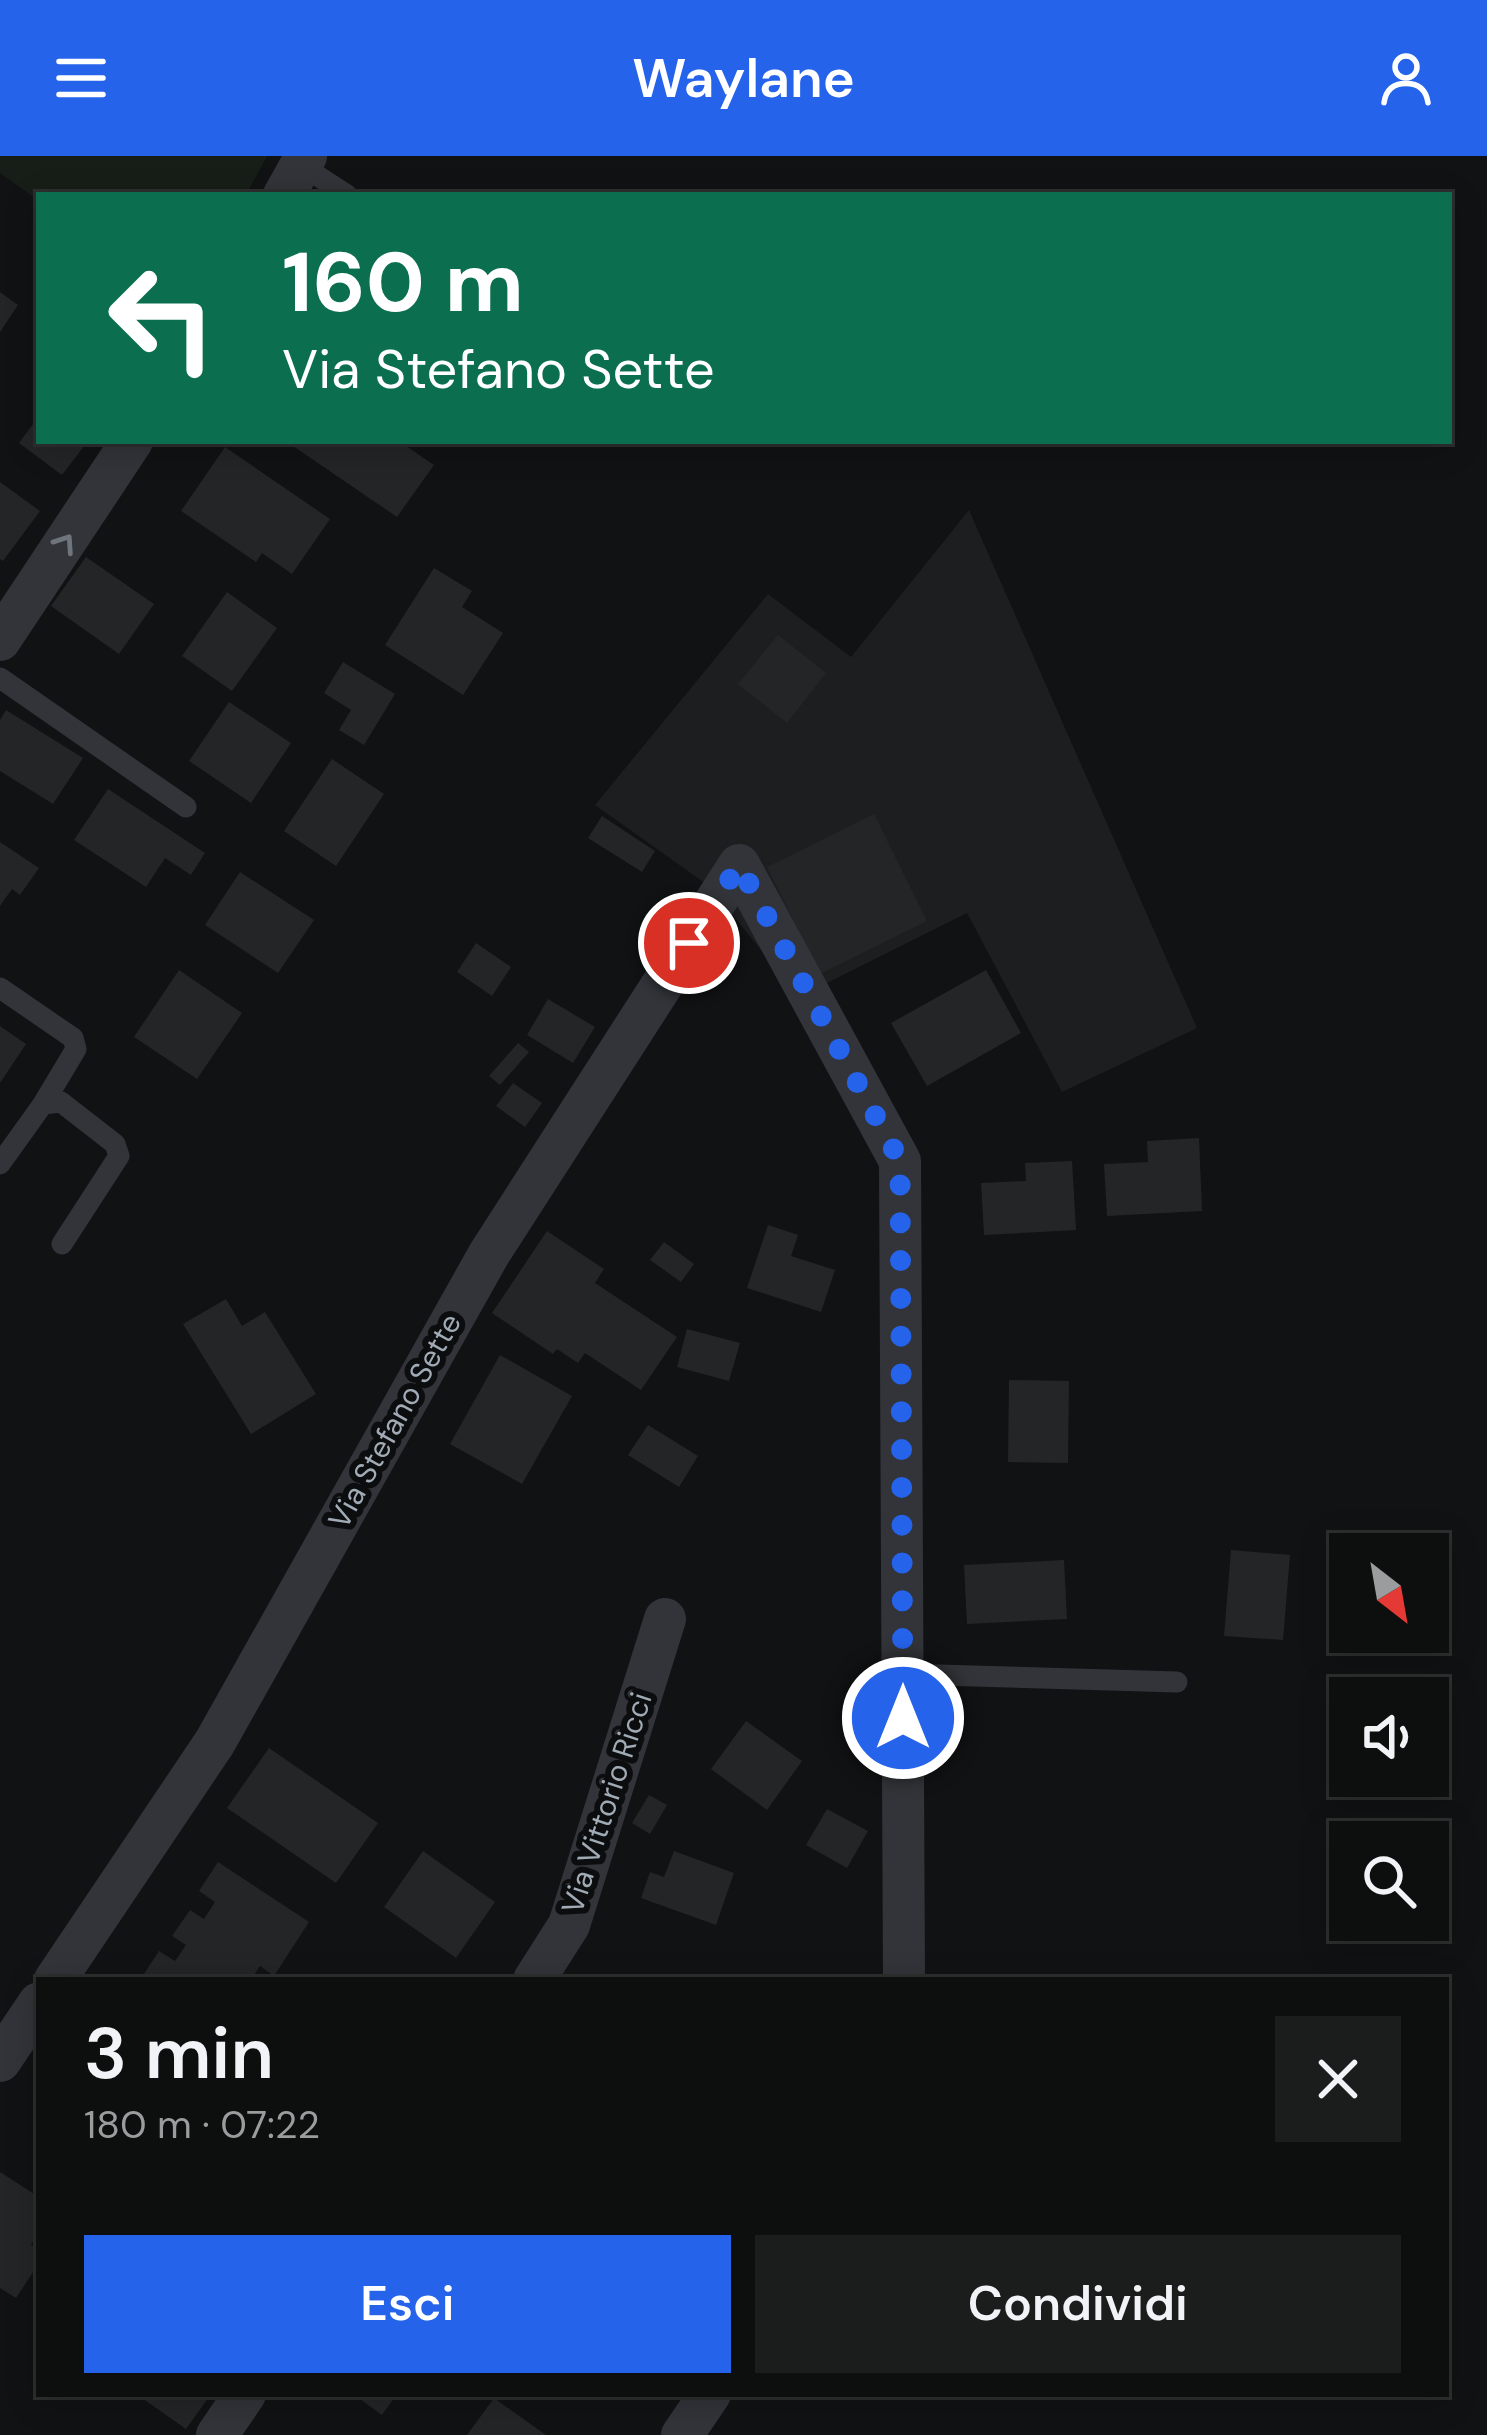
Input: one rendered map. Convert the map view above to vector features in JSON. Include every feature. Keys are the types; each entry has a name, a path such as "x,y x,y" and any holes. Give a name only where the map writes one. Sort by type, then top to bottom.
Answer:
{"street":[{"path":"0,640 130,444"},
{"name":"Via Stefano Sette","path":"57,1977 215,1742 489,1254 739,865 900,1161 903,1674"},
{"name":"Via Vittorio Ricci","path":"535,1977 568,1925 665,1619"},
{"path":"903,1674 904,1977"},
{"path":"2,2054 36,2007"},
{"path":"217,2435 243,2397"},
{"path":"682,2435 708,2397"}],"lane":[{"path":"297,172 340,192"},
{"path":"0,678 185,807"},
{"path":"0,988 73,1038 76,1049 0,1164"},
{"path":"43,1104 61,1102 115,1144 119,1156 62,1244"},
{"path":"903,1674 1177,1682"}],"shaded area":[{"path":"0,156 267,156 248,192 36,192 36,199 0,173"},
{"path":"969,510 1197,1028 1062,1092 967,913 799,997 709,886 595,805 768,594 851,657"}],"building":[{"path":"0,292 18,305 0,332"},
{"path":"36,420 36,444 86,444 62,475 19,443"},
{"path":"403,444 434,465 397,517 293,446"},
{"path":"225,447 330,519 292,574 262,553 256,562 181,511"},
{"path":"0,482 40,511 3,561 0,559"},
{"path":"86,557 154,604 119,654 51,606"},
{"path":"434,568 472,591 462,607 503,633 463,695 385,645"},
{"path":"227,592 277,628 232,691 182,656"},
{"path":"778,635 826,673 787,723 738,684"},
{"path":"343,662 395,694 364,745 339,730 351,710 324,693"},
{"path":"229,702 291,743 251,803 189,761"},
{"path":"6,710 83,758 53,804 0,771 0,720"},
{"path":"332,759 384,794 336,866 284,831"},
{"path":"108,789 205,853 191,875 165,858 146,887 74,840"},
{"path":"874,814 927,921 820,974 767,867"},
{"path":"602,816 655,851 642,872 588,838"},
{"path":"0,842 39,868 20,895 12,889 0,906"},
{"path":"240,872 314,920 278,973 205,925"},
{"path":"476,943 511,967 492,996 457,972"},
{"path":"179,970 242,1013 197,1079 134,1037"},
{"path":"986,970 1021,1033 927,1086 891,1023"},
{"path":"548,999 595,1027 573,1063 527,1035"},
{"path":"0,1026 26,1044 0,1083"},
{"path":"518,1043 529,1052 500,1085 489,1076"},
{"path":"513,1083 542,1103 525,1127 496,1106"},
{"path":"1199,1138 1202,1211 1107,1216 1104,1164 1148,1162 1147,1141"},
{"path":"1072,1161 1076,1230 984,1235 981,1183 1026,1181 1025,1163"},
{"path":"768,1225 798,1235 791,1256 835,1270 821,1312 747,1288"},
{"path":"547,1231 604,1269 595,1283 677,1337 641,1390 585,1353 578,1363 557,1349 553,1354 492,1313"},
{"path":"664,1242 694,1264 681,1282 650,1260"},
{"path":"226,1299 242,1326 265,1312 316,1394 251,1434 183,1324"},
{"path":"687,1329 740,1343 729,1381 677,1367"},
{"path":"500,1355 572,1396 522,1484 450,1444"},
{"path":"1009,1380 1069,1381 1068,1463 1008,1462"},
{"path":"648,1425 698,1456 679,1487 628,1455"},
{"path":"1231,1550 1290,1555 1283,1640 1224,1636"},
{"path":"1064,1560 1067,1619 967,1624 964,1565"},
{"path":"746,1721 802,1761 767,1810 711,1769"},
{"path":"269,1748 378,1823 336,1883 227,1808"},
{"path":"649,1795 667,1805 650,1834 632,1823"},
{"path":"827,1809 868,1831 847,1868 806,1845"},
{"path":"423,1851 495,1902 456,1958 384,1907"},
{"path":"674,1851 734,1873 716,1925 641,1898 650,1872 664,1877"},
{"path":"218,1862 309,1922 274,1976 260,1966 253,1977 142,1977 159,1951 175,1961 186,1945 172,1936 190,1910 204,1919 215,1902 199,1891"},
{"path":"0,2172 36,2195 36,2237 31,2245 36,2248 36,2268 16,2298 0,2288"},
{"path":"140,2397 209,2397 186,2429"},
{"path":"357,2397 395,2397 382,2415"},
{"path":"494,2398 546,2435 467,2435"}],"route":[{"path":"689,943 739,865 900,1161 903,1718"}]}
